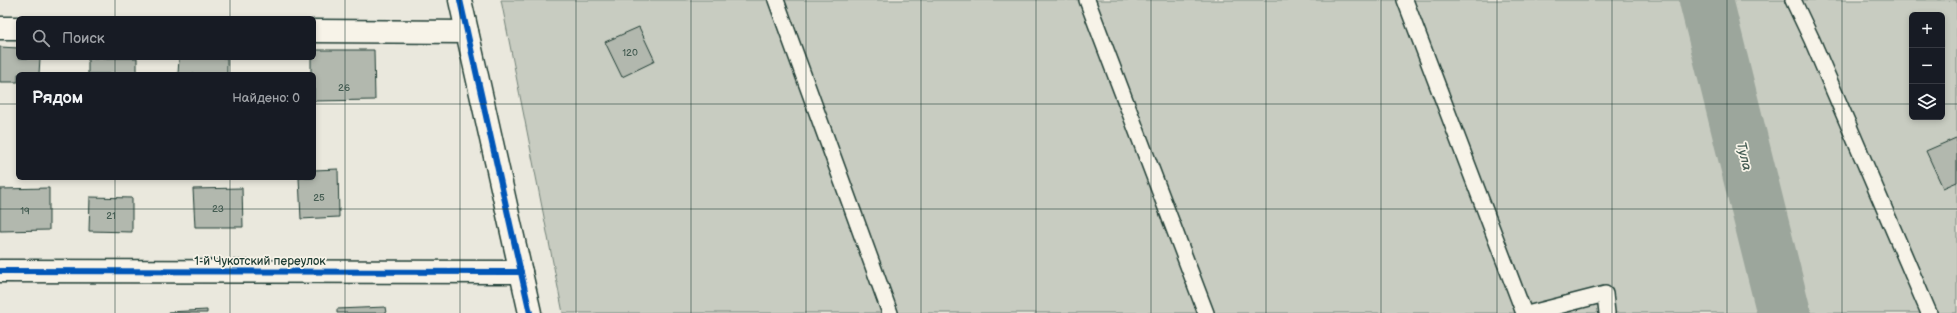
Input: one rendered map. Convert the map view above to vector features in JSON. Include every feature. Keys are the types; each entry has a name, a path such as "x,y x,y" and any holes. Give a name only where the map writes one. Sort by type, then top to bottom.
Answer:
{"street":[{"path":"460,0 530,313"},
{"path":"0,28 16,28"},
{"path":"316,30 467,32"},
{"name":"1-й Чукотский переулок","path":"0,272 521,272"}],"lane":[{"path":"776,0 890,313"},
{"path":"1087,0 1206,313"},
{"path":"1405,0 1524,313"},
{"path":"1793,0 1812,40 1929,313"},
{"path":"1531,313 1605,294 1607,313"}],"shaded area":[{"path":"501,0 1957,0 1957,313 563,313"}],"building":[{"path":"639,27 655,61 622,77 605,42"},
{"path":"0,47 16,48 16,60 40,60 39,72 16,72 16,82 0,82"},
{"path":"316,50 374,50 375,100 316,101 316,72 311,72 311,60 316,60"},
{"path":"88,60 137,60 137,72 88,72"},
{"path":"179,60 227,60 227,72 178,72"},
{"path":"1956,138 1957,182 1943,188 1926,151"},
{"path":"338,169 339,217 301,219 299,180 316,180 316,170"},
{"path":"49,188 49,230 0,231 0,189"},
{"path":"242,188 243,227 195,227 193,189"},
{"path":"90,197 132,198 132,232 89,231"},
{"path":"385,307 386,313 337,313 337,309"},
{"path":"207,310 207,313 168,313 168,312"}],"waterway":[{"name":"Тула","path":"1706,0 1784,313"}],"cycle path":[{"path":"460,0 530,313"},
{"path":"0,271 521,272"}]}
